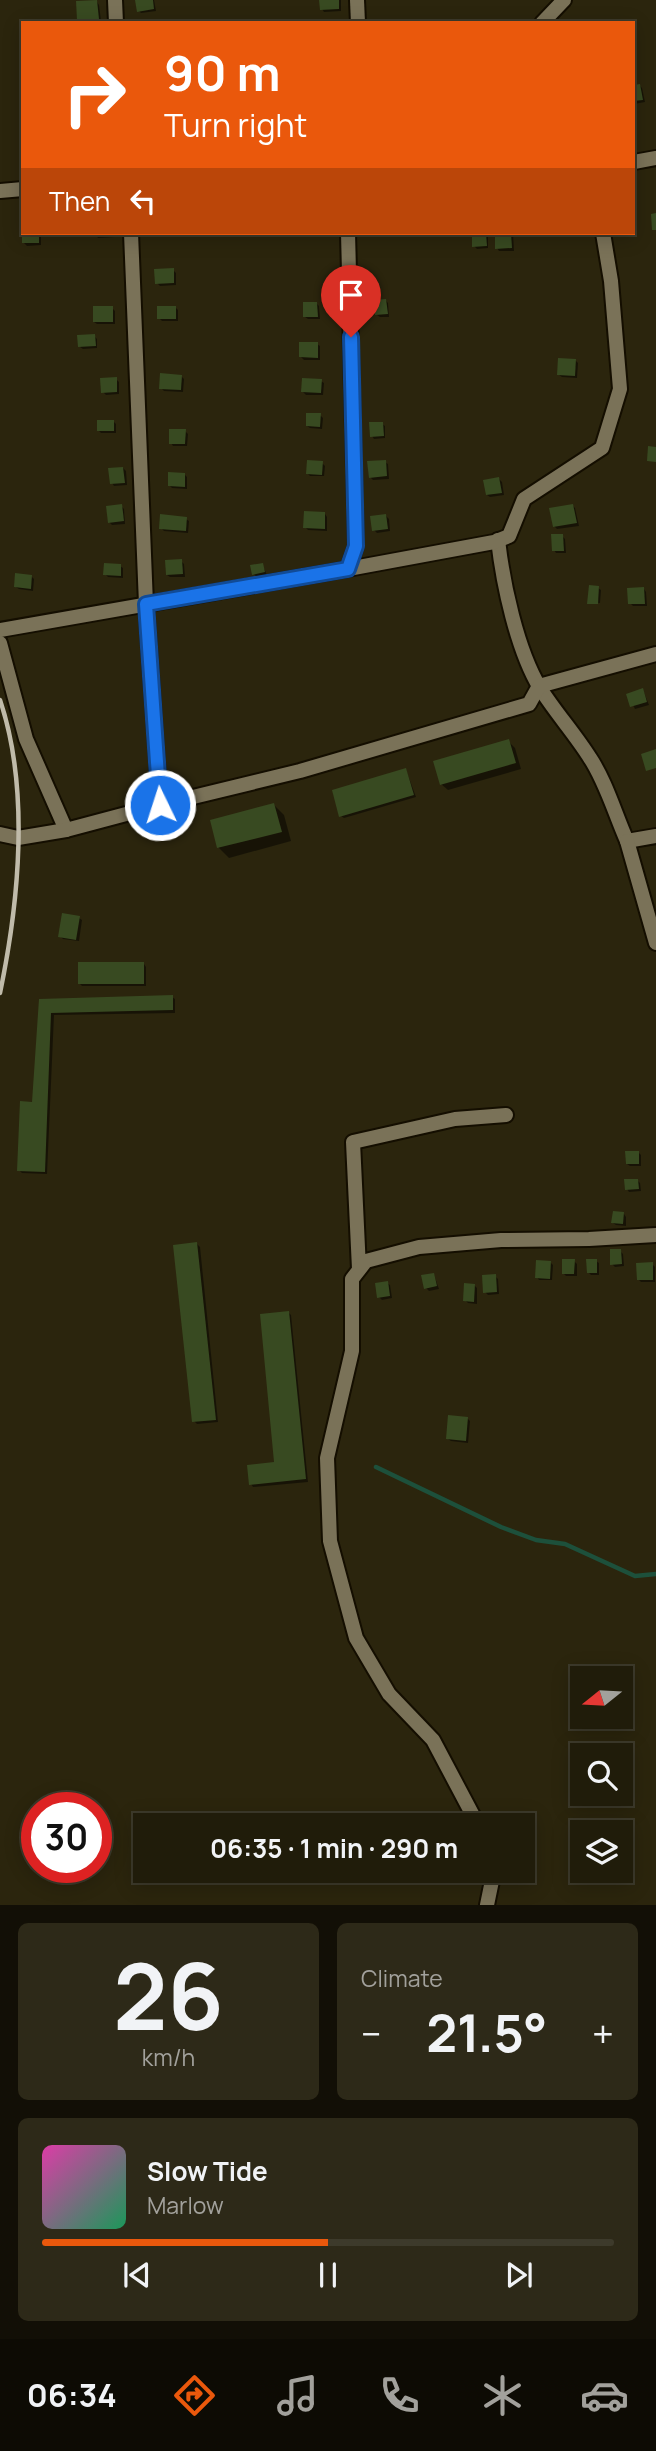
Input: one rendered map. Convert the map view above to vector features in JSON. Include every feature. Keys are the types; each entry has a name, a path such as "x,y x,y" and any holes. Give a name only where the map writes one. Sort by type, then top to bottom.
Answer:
{"street":[{"path":"114,0 116,21"},
{"path":"357,0 358,21"},
{"path":"544,21 564,0"},
{"path":"635,162 656,158"},
{"path":"0,191 21,189"},
{"path":"131,235 146,604 160,805"},
{"path":"348,235 356,546 348,569"},
{"path":"0,630 348,569 509,536 524,499 602,448 620,389 611,281 603,235"},
{"path":"498,540 501,572 523,647 539,686 591,759 627,841 656,943"},
{"path":"0,643 26,739 66,830"},
{"path":"0,834 18,838 66,830 300,771 529,704 539,686 656,654"},
{"path":"627,841 656,836"},
{"path":"359,1269 353,1142 455,1119 506,1115"},
{"path":"472,1813 433,1740 389,1694 356,1638 330,1541 327,1458 352,1351 352,1279 366,1261 419,1247 501,1240 656,1235"},
{"path":"490,1902 492,1883"}],"building":[{"path":"97,0 99,19 77,20 76,1"},
{"path":"135,0 153,0 154,9 137,12"},
{"path":"319,0 339,0 339,9 320,10"},
{"path":"640,84 643,100 635,101 635,85"},
{"path":"656,213 656,230 652,230 651,214"},
{"path":"22,235 39,235 39,243 22,243"},
{"path":"472,235 486,235 487,246 472,247"},
{"path":"495,235 511,235 512,248 495,249"},
{"path":"174,268 174,283 155,284 154,269"},
{"path":"386,299 388,314 375,315 374,300"},
{"path":"303,302 317,302 318,317 303,317"},
{"path":"93,306 113,306 113,322 93,322"},
{"path":"157,306 176,306 176,319 157,319"},
{"path":"95,334 96,346 78,347 77,335"},
{"path":"299,342 318,342 318,358 299,357"},
{"path":"558,358 576,359 575,376 557,375"},
{"path":"160,373 182,375 181,390 159,389"},
{"path":"117,377 117,392 101,393 100,378"},
{"path":"302,378 322,379 321,393 301,392"},
{"path":"306,413 321,413 320,427 306,426"},
{"path":"97,420 114,420 114,431 97,431"},
{"path":"369,422 383,422 384,436 370,437"},
{"path":"169,429 186,429 185,444 169,444"},
{"path":"648,446 656,447 656,462 647,461"},
{"path":"307,460 323,461 322,475 306,474"},
{"path":"386,460 387,476 369,478 367,461"},
{"path":"123,467 125,483 110,484 108,468"},
{"path":"168,472 185,473 185,487 168,486"},
{"path":"499,477 502,493 486,495 483,480"},
{"path":"122,504 124,521 108,523 106,506"},
{"path":"573,504 577,523 553,527 549,508"},
{"path":"304,511 325,512 325,529 303,528"},
{"path":"160,514 187,517 186,531 159,529"},
{"path":"386,514 388,529 372,531 370,516"},
{"path":"551,534 563,534 564,551 552,551"},
{"path":"182,559 183,574 166,575 165,560"},
{"path":"104,563 121,564 121,576 103,575"},
{"path":"263,563 265,572 252,575 250,565"},
{"path":"15,573 32,575 31,589 14,587"},
{"path":"589,585 599,586 598,604 587,604"},
{"path":"644,587 645,604 628,604 627,588"},
{"path":"643,688 647,702 630,707 626,694"},
{"path":"509,739 516,763 440,785 433,761"},
{"path":"656,749 656,768 646,771 641,754"},
{"path":"406,768 414,795 339,817 332,790"},
{"path":"274,803 282,832 217,848 210,820"},
{"path":"62,913 80,916 76,940 58,937"},
{"path":"78,962 144,962 144,984 78,984"},
{"path":"173,995 173,1010 51,1013 45,1172 17,1171 20,1101 32,1102 39,999"},
{"path":"625,1151 639,1151 639,1164 626,1164"},
{"path":"624,1179 638,1179 639,1189 625,1190"},
{"path":"613,1211 624,1212 623,1224 611,1223"},
{"path":"197,1242 216,1420 192,1422 173,1245"},
{"path":"610,1249 621,1249 622,1264 610,1265"},
{"path":"562,1259 575,1259 574,1274 562,1274"},
{"path":"586,1259 597,1259 597,1273 587,1273"},
{"path":"536,1260 551,1261 550,1279 535,1278"},
{"path":"653,1262 653,1280 637,1280 636,1263"},
{"path":"434,1273 437,1286 424,1289 421,1275"},
{"path":"496,1274 497,1292 483,1293 482,1275"},
{"path":"388,1281 390,1296 377,1298 375,1283"},
{"path":"464,1283 475,1284 474,1302 463,1301"},
{"path":"289,1311 306,1479 249,1485 247,1465 274,1462 260,1314"},
{"path":"448,1415 468,1417 466,1441 446,1439"}],"waterway":[{"path":"376,1467 501,1527 536,1540 565,1544 635,1576 656,1574"}],"railway":[{"path":"0,700 9,734 18,808 16,884 0,993"}],"route":[{"path":"160,805 146,604 348,569 356,546 351,337"}]}
